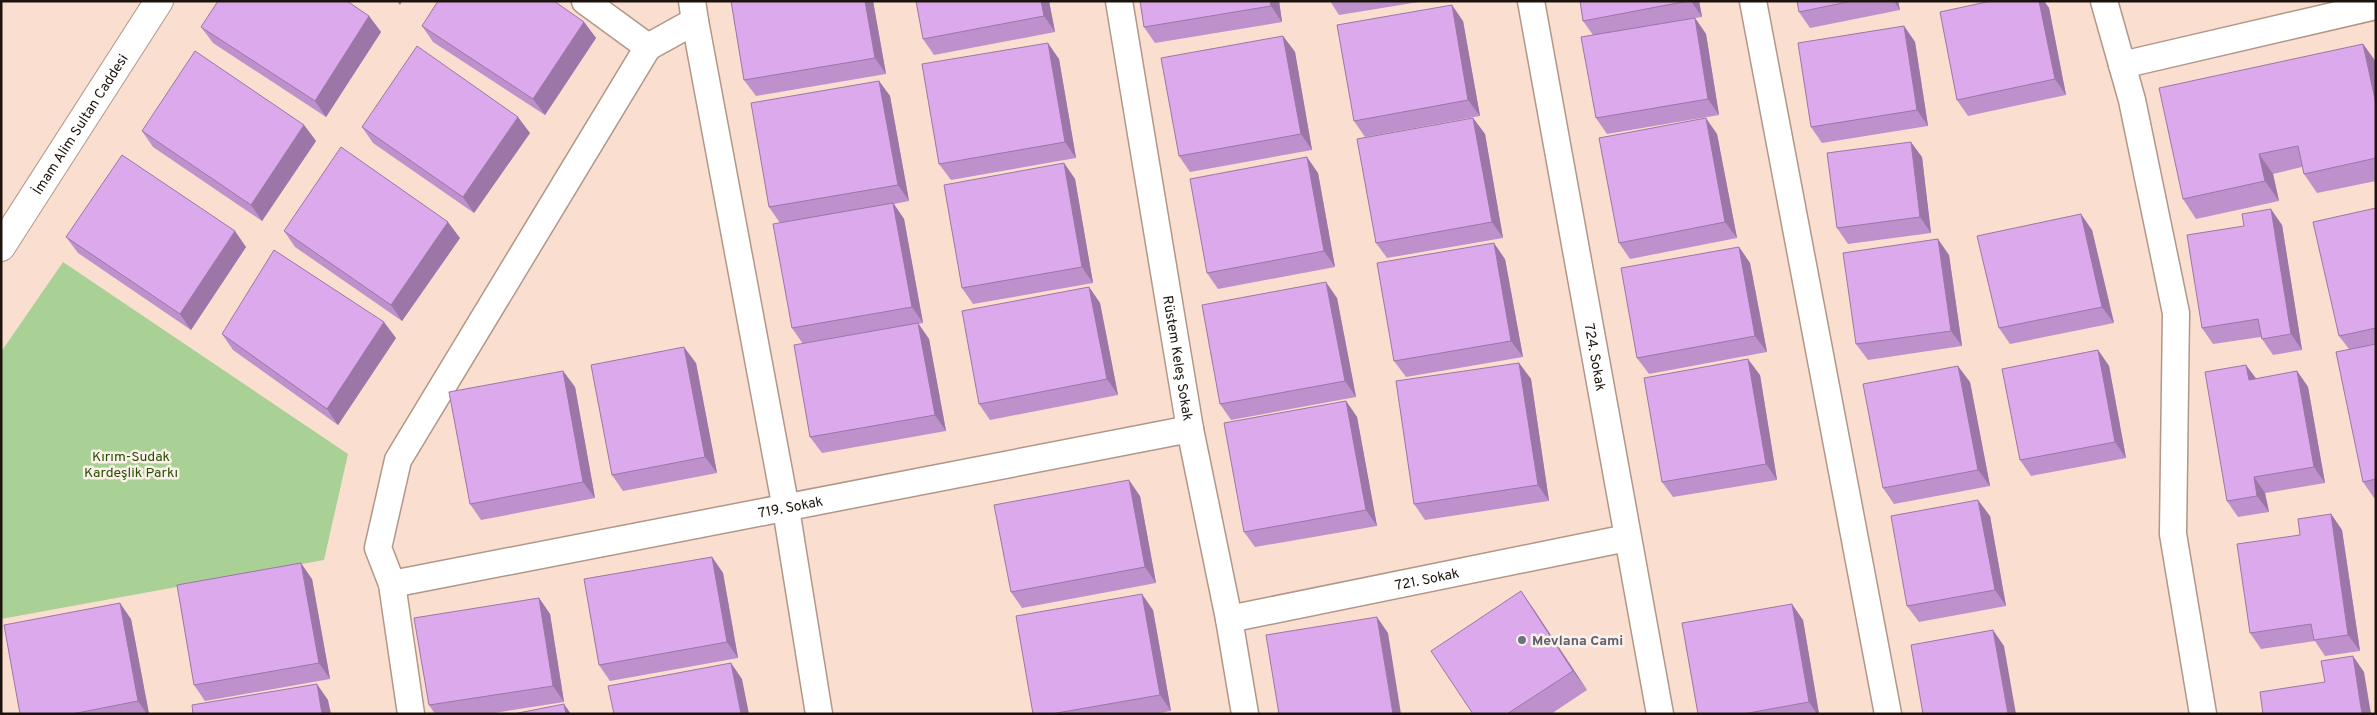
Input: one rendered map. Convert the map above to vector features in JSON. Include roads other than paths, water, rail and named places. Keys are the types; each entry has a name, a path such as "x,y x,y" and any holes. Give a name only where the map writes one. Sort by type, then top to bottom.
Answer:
{"street":[{"name":"İmam Alim Sultan Caddesi","path":"1,247 158,1"},
{"path":"585,1 648,47"},
{"name":"Rüstem Keleş Sokak","path":"1119,1 1190,429 1229,619 1245,714"},
{"name":"724. Sokak","path":"1531,1 1660,714"},
{"path":"1753,1 1888,714"},
{"path":"2104,1 2132,100 2176,313 2173,534 2203,714"},
{"path":"2122,65 2376,6"},
{"path":"411,714 392,584 378,548 398,460 648,47 693,11 786,509 820,714"},
{"name":"719. Sokak","path":"392,584 786,509 1190,429"},
{"name":"721. Sokak","path":"1229,619 1627,538"}],"place":[{"name":"Mevlana Cami","path":"1522,640"}],"park label":[{"name":"Kırım-Sudak Kardeşlik Parkı","path":"131,464"}]}
